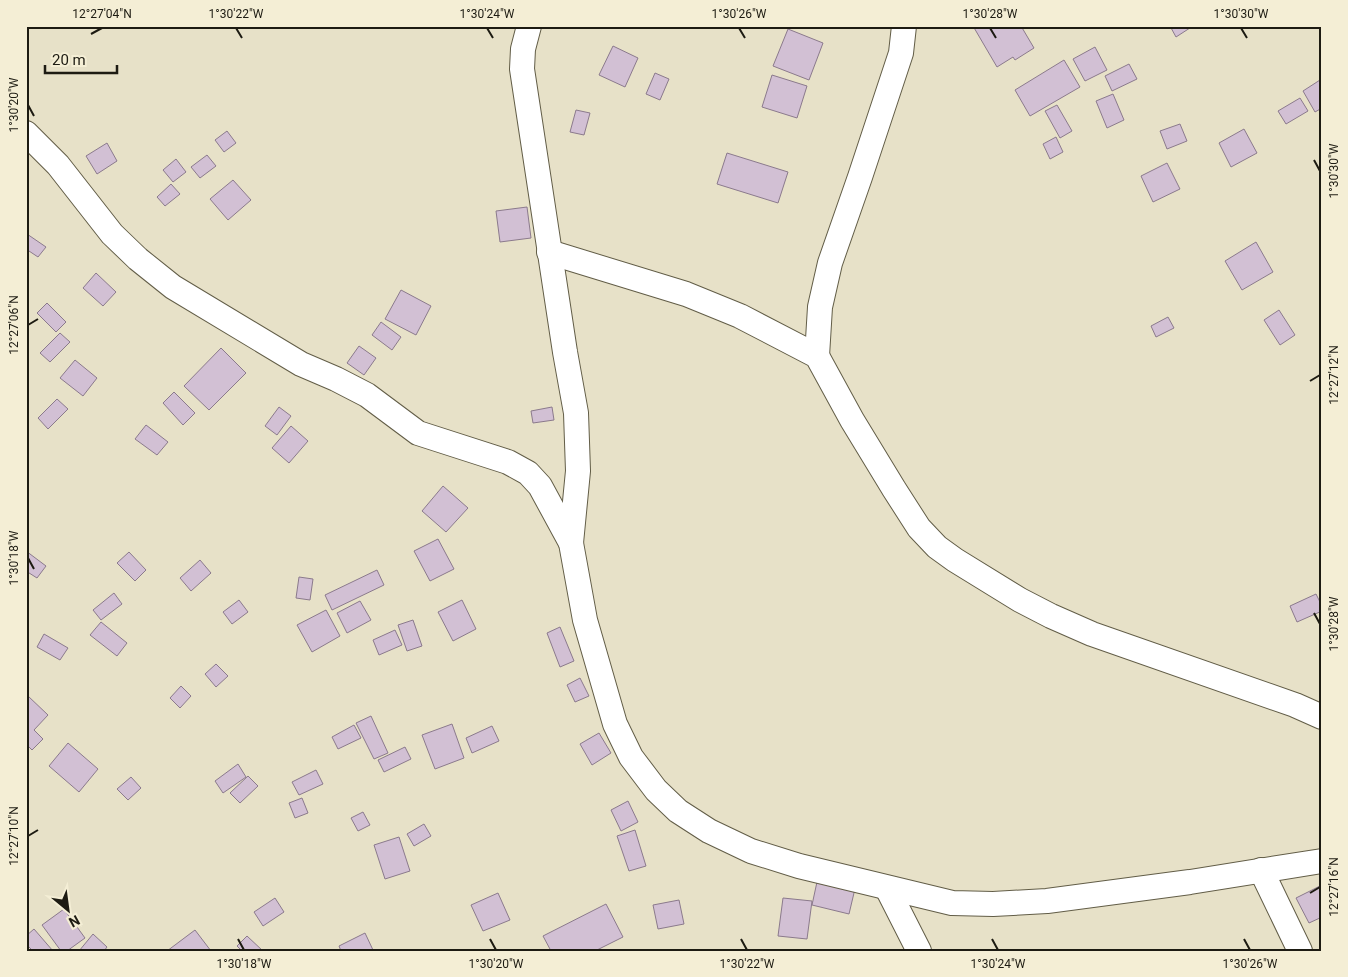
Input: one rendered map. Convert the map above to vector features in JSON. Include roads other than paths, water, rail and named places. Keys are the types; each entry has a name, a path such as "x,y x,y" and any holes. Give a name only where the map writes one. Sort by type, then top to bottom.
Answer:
{"street":[{"path":"529,26 523,49 522,69 549,252 576,413 578,471 571,543 585,620 615,724 631,756 656,790 678,811 709,831 751,851 799,866 952,903 993,904 1047,901 1306,865 1322,861"},
{"path":"904,26 901,53 830,263 820,307 817,356 852,420 919,528 955,560 1020,600 1092,634 1295,705 1322,717"},
{"path":"26,132 58,164 112,234 138,259 173,287 301,364 367,395 418,433 508,462 528,473 540,486 571,543"},
{"path":"549,252 686,294 740,316 817,356"},
{"path":"1261,870 1300,951"},
{"path":"887,888 919,951"}]}
